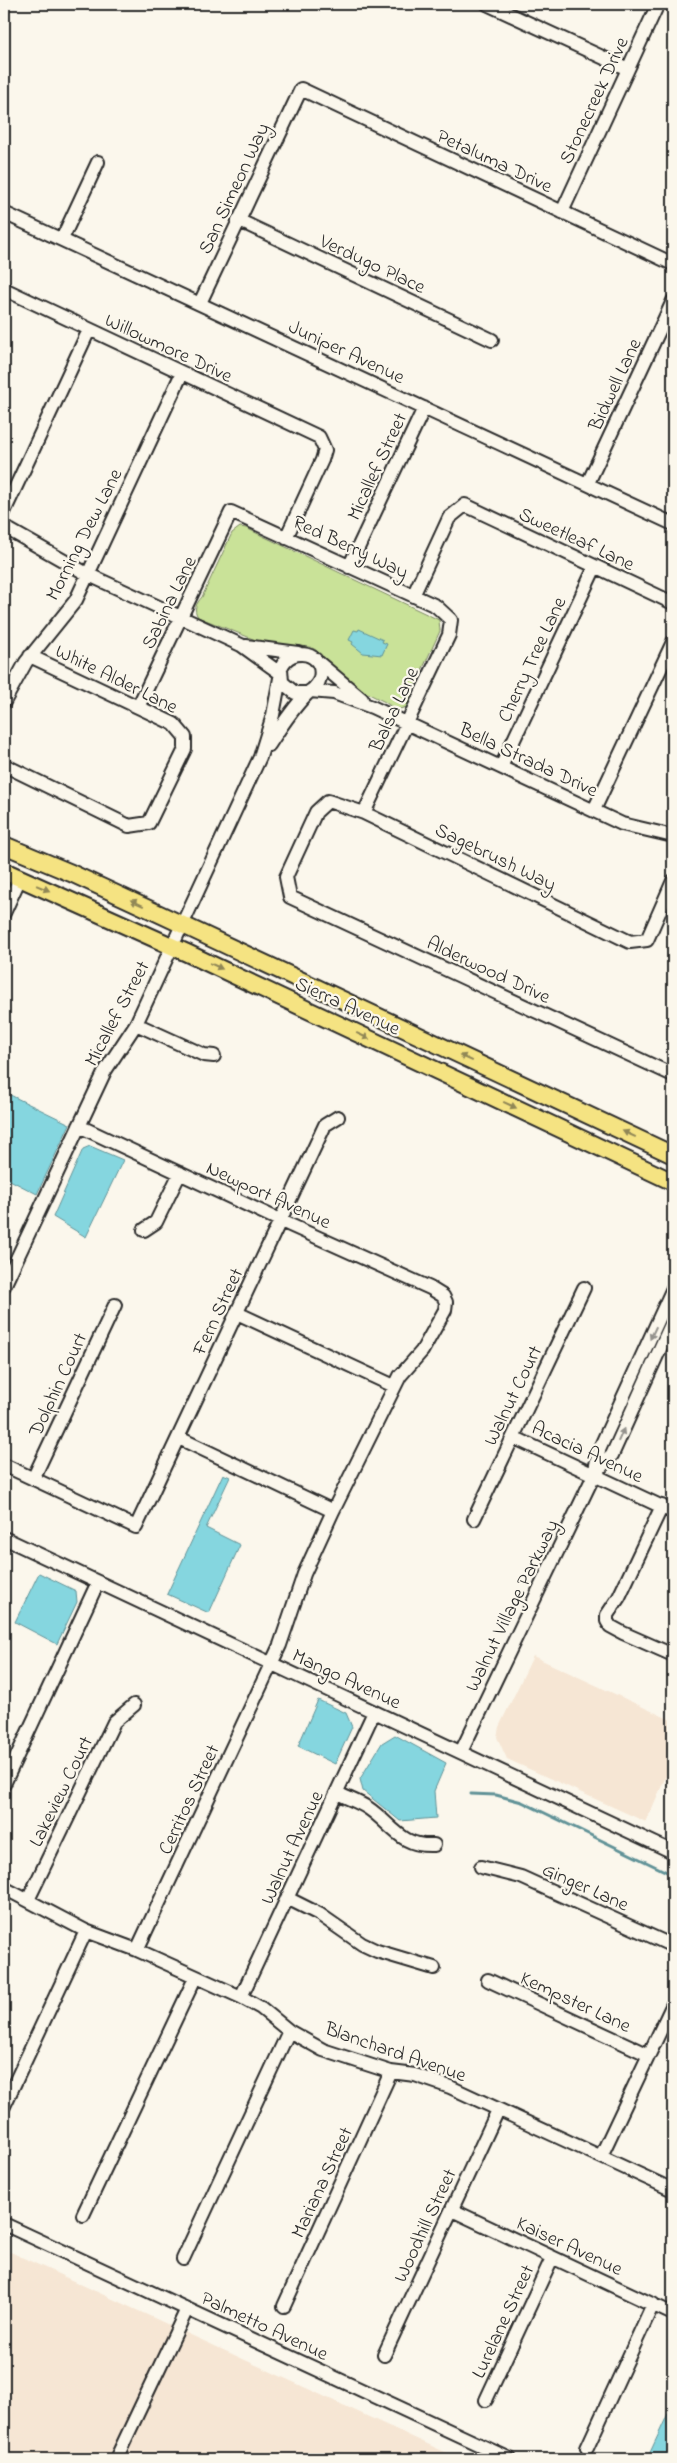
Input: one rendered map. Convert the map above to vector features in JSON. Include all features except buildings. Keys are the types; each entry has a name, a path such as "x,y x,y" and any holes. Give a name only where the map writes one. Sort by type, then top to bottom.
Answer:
{"main road":[{"name":"Sierra Avenue","path":"4,845 71,873 182,924 673,1155"},
{"name":"Sierra Avenue","path":"4,871 172,946 673,1182"}],"street":[{"path":"487,4 628,69"},
{"name":"Stonecreek Drive","path":"562,212 658,4"},
{"name":"Petaluma Drive","path":"301,89 673,264"},
{"name":"San Simeon Way","path":"200,303 301,89"},
{"path":"62,239 98,162"},
{"name":"Juniper Avenue","path":"4,213 673,524"},
{"name":"Verdugo Place","path":"238,220 492,340"},
{"name":"Willowmore Drive","path":"4,289 319,437 325,450 322,460 286,538"},
{"name":"Bidwell Lane","path":"588,483 673,301"},
{"path":"4,512 89,330"},
{"name":"Morning Dew Lane","path":"4,702 30,656 76,600 182,374"},
{"name":"Micallef Street","path":"349,567 424,408"},
{"name":"Sweetleaf Lane","path":"413,596 449,518 465,506 673,604"},
{"name":"Red Berry Way","path":"231,512 436,606 451,620"},
{"name":"Sabina Lane","path":"138,707 231,512"},
{"path":"4,527 87,574 241,645 280,676 289,691 301,694 309,692 320,679 320,666 311,656 241,645"},
{"name":"Cherry Tree Lane","path":"501,767 595,567"},
{"name":"Balsa Lane","path":"364,813 449,635 451,620"},
{"path":"594,810 673,642"},
{"path":"280,676 286,658 298,653"},
{"name":"White Alder Lane","path":"4,765 129,826 149,824 186,749 185,736 174,724 30,656"},
{"name":"Bella Strada Drive","path":"316,660 372,707"},
{"name":"Micallef Street","path":"4,1286 105,1072 136,1024 260,757 274,715 280,676"},
{"name":"Micallef Street","path":"260,757 289,715 309,692"},
{"name":"Bella Strada Drive","path":"309,692 334,693 372,707 622,824 673,836"},
{"name":"Sagebrush Way","path":"290,897 286,877 316,812 328,801 364,813 630,942 647,940 670,898"},
{"path":"4,913 20,878"},
{"path":"670,898 673,881"},
{"name":"Alderwood Drive","path":"290,897 673,1075"},
{"path":"136,1024 204,1055 214,1056"},
{"name":"Fern Street","path":"33,1479 136,1527 325,1124 338,1117"},
{"name":"Newport Avenue","path":"79,1126 281,1221 430,1288 443,1296 446,1302 445,1310 430,1338 394,1386"},
{"path":"144,1230 156,1222 180,1173"},
{"name":"Walnut Court","path":"474,1519 584,1288"},
{"name":"Walnut Village Parkway","path":"462,1752 594,1474 599,1450 673,1288"},
{"name":"Dolphin Court","path":"33,1479 115,1305"},
{"path":"236,1313 394,1386"},
{"name":"Walnut Village Parkway","path":"594,1474 612,1455 673,1320"},
{"name":"Cerritos Street","path":"137,1950 287,1630 304,1574 394,1386"},
{"name":"Acacia Avenue","path":"513,1437 668,1509"},
{"path":"179,1438 333,1511"},
{"path":"4,1465 33,1479"},
{"path":"668,1509 607,1615 607,1622 610,1626 623,1633 672,1650"},
{"name":"Mango Avenue","path":"4,1538 673,1852"},
{"path":"4,1784 98,1582"},
{"name":"Lakeview Court","path":"28,1900 114,1722 134,1705"},
{"name":"Walnut Avenue","path":"241,1997 374,1712"},
{"path":"337,1792 369,1809 406,1841 421,1846 434,1845"},
{"name":"Ginger Lane","path":"482,1867 521,1877 673,1946"},
{"name":"Blanchard Avenue","path":"4,1888 86,1931 137,1950 195,1978 241,1997 261,2008 289,2031 324,2050 391,2072 435,2080 673,2190"},
{"path":"287,1898 376,1951 434,1968"},
{"path":"4,2106 86,1931"},
{"path":"83,2215 195,1978"},
{"name":"Kempster Lane","path":"488,1980 649,2055"},
{"path":"602,2156 673,2004"},
{"path":"183,2259 289,2031"},
{"name":"Mariana Street","path":"284,2306 391,2072"},
{"name":"Woodhill Street","path":"384,2355 498,2110"},
{"name":"Kaiser Avenue","path":"452,2210 673,2314"},
{"name":"Palmetto Avenue","path":"4,2224 510,2459"},
{"name":"Lurelane Street","path":"486,2400 552,2258"},
{"path":"587,2448 653,2304"},
{"path":"116,2459 187,2309"}],"shaded area":[{"path":"533,1656 673,1721 673,1760 646,1822 507,1759 497,1737 499,1727"},
{"path":"4,2249 460,2459 4,2459"}],"green space":[{"path":"240,527 246,528 439,620 440,631 411,694 407,707 396,710 385,702 357,688 326,662 316,650 310,647 263,643 198,617 195,609 197,604 232,533"}],"water":[{"path":"359,629 383,640 382,642 387,644 382,655 363,653 352,644 353,642 349,640 354,630 358,631"},
{"path":"4,1092 70,1124 37,1194 4,1177"},
{"path":"90,1146 123,1160 86,1237 53,1217 83,1149"},
{"path":"223,1474 230,1477 206,1528 240,1545 209,1613 167,1594"},
{"path":"39,1573 76,1591 77,1602 57,1644 15,1622"},
{"path":"318,1700 346,1713 352,1727 335,1764 298,1746"},
{"path":"395,1735 446,1763 434,1791 436,1818 400,1821 363,1791 360,1779 382,1743"},
{"path":"673,2403 673,2459 647,2459"}],"waterway":[{"path":"471,1794 496,1795 522,1802 673,1875"}]}
